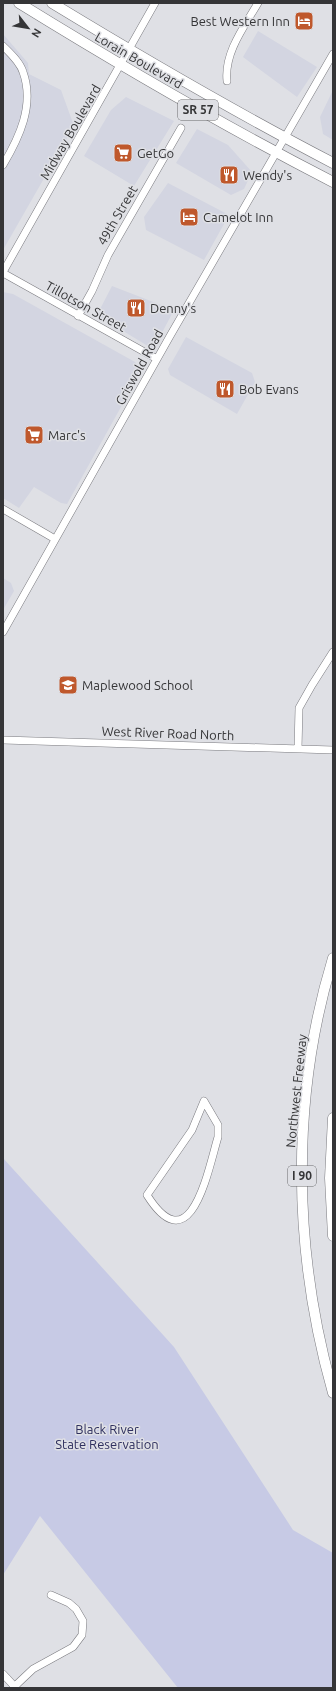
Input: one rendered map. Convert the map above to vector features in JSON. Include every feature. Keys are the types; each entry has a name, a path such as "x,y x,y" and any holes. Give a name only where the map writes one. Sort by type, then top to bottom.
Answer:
{"highway":[{"name":"Lorain Boulevard","path":"18,3 122,65 276,153 333,182"},
{"name":"Lorain Boulevard","path":"52,3 129,50 284,138 333,163"},
{"name":"Northwest Freeway","path":"333,958 310,1061 302,1163 303,1217 308,1273 317,1326 333,1393"},
{"name":"I 90","path":"333,1118 330,1178 333,1236"}],"street":[{"name":"Midway Boulevard","path":"3,273 122,65 155,3"},
{"path":"227,81 227,64 229,56 258,3"},
{"path":"3,46 23,71 27,97 24,120 19,137 3,165"},
{"name":"Griswold Road","path":"3,632 157,359 333,54"},
{"name":"49th Street","path":"78,316 92,291 108,255 181,128"},
{"name":"Tillotson Street","path":"3,273 157,359"},
{"path":"3,509 55,539"},
{"path":"298,749 299,708 333,652"},
{"name":"West River Road North","path":"3,740 333,750"},
{"path":"204,1101 218,1125 218,1137 195,1208 184,1217 169,1218 159,1212 147,1195 192,1130 199,1117 204,1101"},
{"path":"3,1674 15,1687 33,1669 73,1647 82,1635 82,1618 76,1609 66,1602 51,1595"}],"shaded area":[{"path":"258,31 317,67 297,97 243,57"},
{"path":"3,34 28,63 29,74 61,90 74,126 3,250"},
{"path":"333,90 333,140 323,134 320,117"},
{"path":"126,97 174,121 134,186 84,156 111,110"},
{"path":"197,129 228,145 252,172 244,189 231,195 176,163"},
{"path":"168,183 229,215 204,260 146,230 144,217"},
{"path":"112,286 174,310 155,346 151,348 97,315"},
{"path":"3,292 13,294 135,362 141,371 67,504 61,503 34,487 19,508 3,498"},
{"path":"186,337 252,373 255,382 237,414 170,375 168,369"},
{"path":"3,578 11,583 14,591 3,610"}],"green space":[{"name":"Black River State Reservation","path":"3,1158 174,1347 293,1530 333,1553 333,1688 178,1688 40,1516 3,1575"}],"place":[{"name":"Best Western Inn","path":"304,21"},
{"name":"GetGo","path":"123,153"},
{"name":"Wendy's","path":"229,175"},
{"name":"Camelot Inn","path":"189,217"},
{"name":"Denny's","path":"136,308"},
{"name":"Bob Evans","path":"225,389"},
{"name":"Marc's","path":"34,435"},
{"name":"Maplewood School","path":"68,685"}]}
